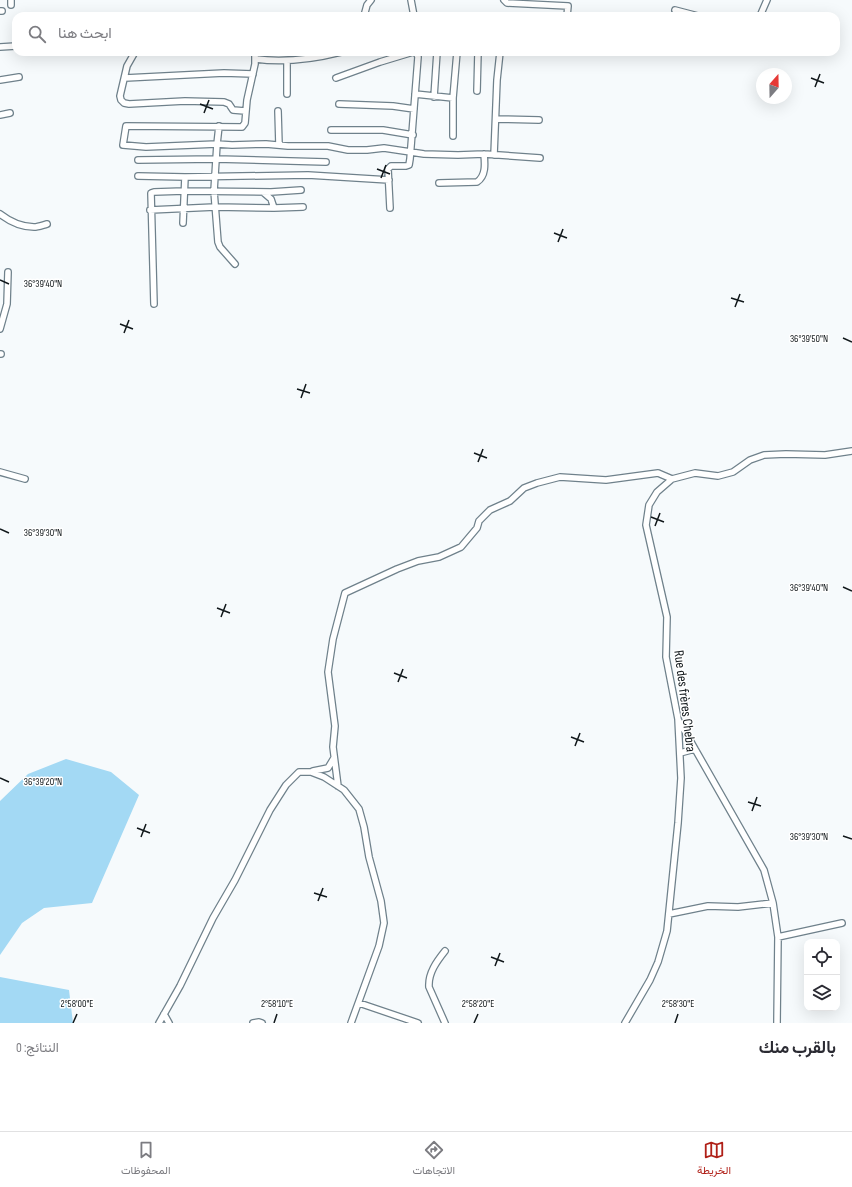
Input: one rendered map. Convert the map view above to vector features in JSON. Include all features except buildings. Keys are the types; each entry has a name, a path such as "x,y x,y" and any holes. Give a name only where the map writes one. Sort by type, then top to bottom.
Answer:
{"street":[{"path":"365,12 367,5 371,0"},
{"path":"411,0 413,12"},
{"path":"504,0 507,3 568,6 567,12"},
{"path":"762,12 767,0"},
{"path":"675,10 683,12"},
{"path":"0,47 12,46"},
{"path":"133,56 127,66 120,98 124,103 147,104 185,101 224,102 229,104 233,110 245,111"},
{"path":"256,56 256,60 245,111 245,121 242,127 126,126 123,145 146,147 216,144 328,146 348,150 390,148 412,152 458,155 484,154 540,158"},
{"path":"256,60 304,60 322,56"},
{"path":"336,78 401,56"},
{"path":"390,208 388,168 389,166 409,165 412,152 417,56"},
{"path":"434,97 437,56"},
{"path":"453,136 457,56"},
{"path":"477,91 478,56"},
{"path":"494,155 497,80 500,56"},
{"path":"287,61 287,94"},
{"path":"125,78 224,73 253,74"},
{"path":"0,80 19,76"},
{"path":"415,94 454,98"},
{"path":"339,104 414,108"},
{"path":"278,111 279,145"},
{"path":"0,115 10,114"},
{"path":"496,119 539,120"},
{"path":"219,126 216,144 214,191 218,242 220,247 235,264"},
{"path":"331,130 383,130 412,135"},
{"path":"439,182 477,182 483,172 484,154"},
{"path":"138,160 216,159 326,162"},
{"path":"138,176 185,177 308,175 389,180"},
{"path":"183,223 185,177"},
{"path":"154,304 150,193 184,191 264,192 301,190"},
{"path":"264,192 271,199 274,208"},
{"path":"150,210 215,207 303,207"},
{"path":"0,214 6,219 22,225 34,227 47,224"},
{"path":"0,330 7,304 8,272"},
{"path":"338,786 333,746 336,726 328,672 333,639 345,594 397,569 418,561 439,557 461,547 477,528 479,521 490,510 510,501 524,488 537,483 560,477 606,480 658,473 672,479 695,473 718,476 732,472 750,460 764,455 825,455 852,451"},
{"path":"0,472 25,479"},
{"name":"Rue des frères Chebra","path":"625,1023 650,980 658,962 667,931 678,823 681,778 678,719 666,657 667,617 646,525 649,505 656,492 672,479"},
{"path":"678,719 764,870 773,903 778,937 777,1023"},
{"path":"680,753 695,749"},
{"path":"159,1023 180,986 213,918 235,880 270,810 286,786 300,772 311,772 328,768 334,758"},
{"path":"311,772 324,777 344,790 358,809 364,827 369,857 381,901 384,923 379,946 351,1023"},
{"path":"668,914 708,906 738,907 773,903"},
{"path":"778,937 842,923"},
{"path":"444,951 430,974 429,987 445,1023"},
{"path":"359,1003 418,1023"},
{"path":"164,1014 169,1023"},
{"path":"253,1023 262,1023"}],"shaded area":[{"path":"66,759 111,772 139,795 92,903 44,908 22,923 0,955 0,801 28,774"},
{"path":"0,977 69,990 73,1023 0,1023"}]}
